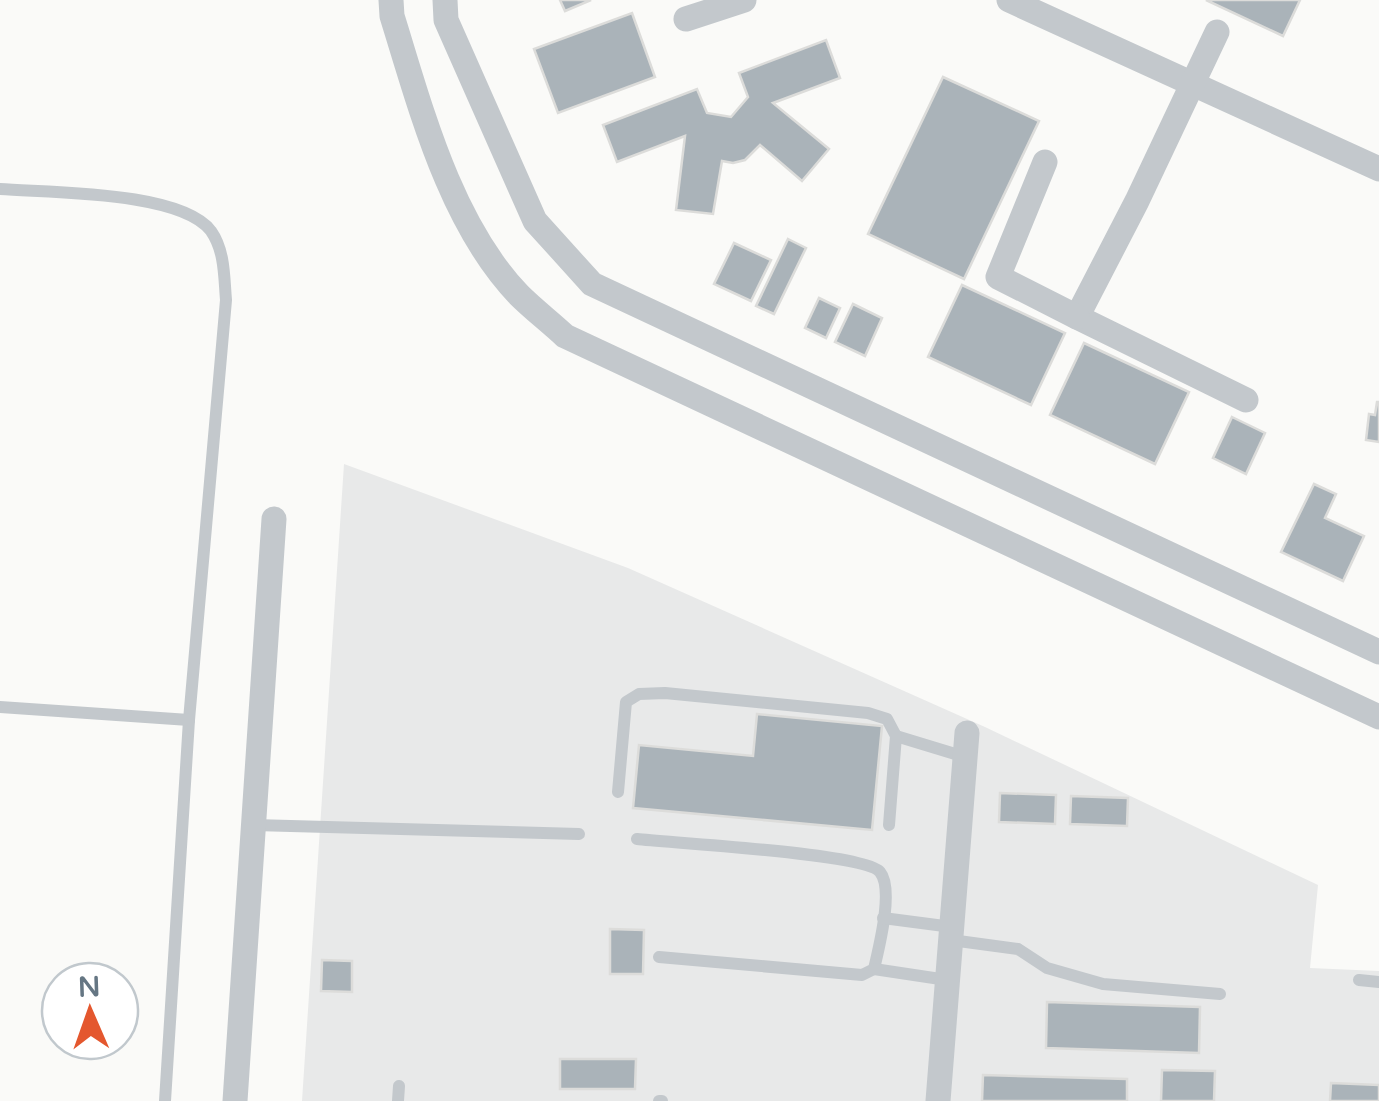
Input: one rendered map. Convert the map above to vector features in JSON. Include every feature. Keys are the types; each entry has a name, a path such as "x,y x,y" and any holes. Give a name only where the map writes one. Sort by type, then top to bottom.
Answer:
{"street":[{"path":"391,0 392,16 430,138 472,230 517,293 565,336 1379,717"},
{"path":"445,0 446,20 535,222 592,284 1379,652"},
{"path":"686,18 744,0"},
{"path":"1009,0 1379,169"},
{"path":"1077,317 1217,32"},
{"path":"1045,162 998,277 1246,400"},
{"path":"236,1101 274,518"},
{"path":"938,1101 966,745"}],"lane":[{"path":"0,189 172,206 197,216 214,234 223,258 226,300 189,720 165,1101"},
{"path":"618,792 626,702 638,694 665,693 868,712 888,719 896,736 888,825"},
{"path":"0,706 189,720"},
{"path":"896,736 966,745"},
{"path":"254,825 579,834"},
{"path":"636,840 870,864 880,872 887,887 874,970"},
{"path":"883,918 1018,949 1046,968 1103,984 1220,994"},
{"path":"659,957 848,976 874,970 948,980"},
{"path":"1359,980 1379,982"},
{"path":"398,1101 399,1086"}],"shaded area":[{"path":"344,464 628,568 985,727 1318,885 1310,968 1379,971 1379,1101 302,1101"}],"building":[{"path":"560,0 591,0 565,11"},
{"path":"1206,0 1300,0 1283,36"},
{"path":"632,13 655,77 558,113 534,49"},
{"path":"826,40 840,78 773,103 829,149 802,181 760,145 745,160 722,161 713,214 676,210 685,136 617,162 603,125 697,89 707,113 731,117 748,97 739,73"},
{"path":"943,77 1039,121 964,279 868,234"},
{"path":"788,239 806,248 774,314 756,306"},
{"path":"734,243 771,260 751,301 714,284"},
{"path":"962,285 1065,333 1031,405 928,357"},
{"path":"819,298 840,308 826,338 805,328"},
{"path":"853,304 882,318 865,356 835,342"},
{"path":"1084,343 1189,392 1155,464 1050,415"},
{"path":"1377,402 1379,442 1366,440 1369,414 1375,415"},
{"path":"1232,417 1265,433 1246,474 1213,458"},
{"path":"1314,484 1336,494 1325,518 1364,536 1343,581 1281,552"},
{"path":"757,714 882,726 872,830 633,808 639,745 753,756"},
{"path":"1000,793 1056,795 1055,824 999,822"},
{"path":"1071,796 1128,798 1127,826 1070,824"},
{"path":"610,929 644,930 643,974 610,974"},
{"path":"322,960 352,961 352,992 321,991"},
{"path":"1047,1002 1200,1007 1199,1053 1046,1048"},
{"path":"560,1059 636,1059 635,1089 560,1089"},
{"path":"1162,1070 1215,1071 1214,1101 1161,1101"},
{"path":"983,1075 1127,1079 1127,1101 982,1101"},
{"path":"1331,1083 1379,1085 1379,1101 1330,1101"}]}
